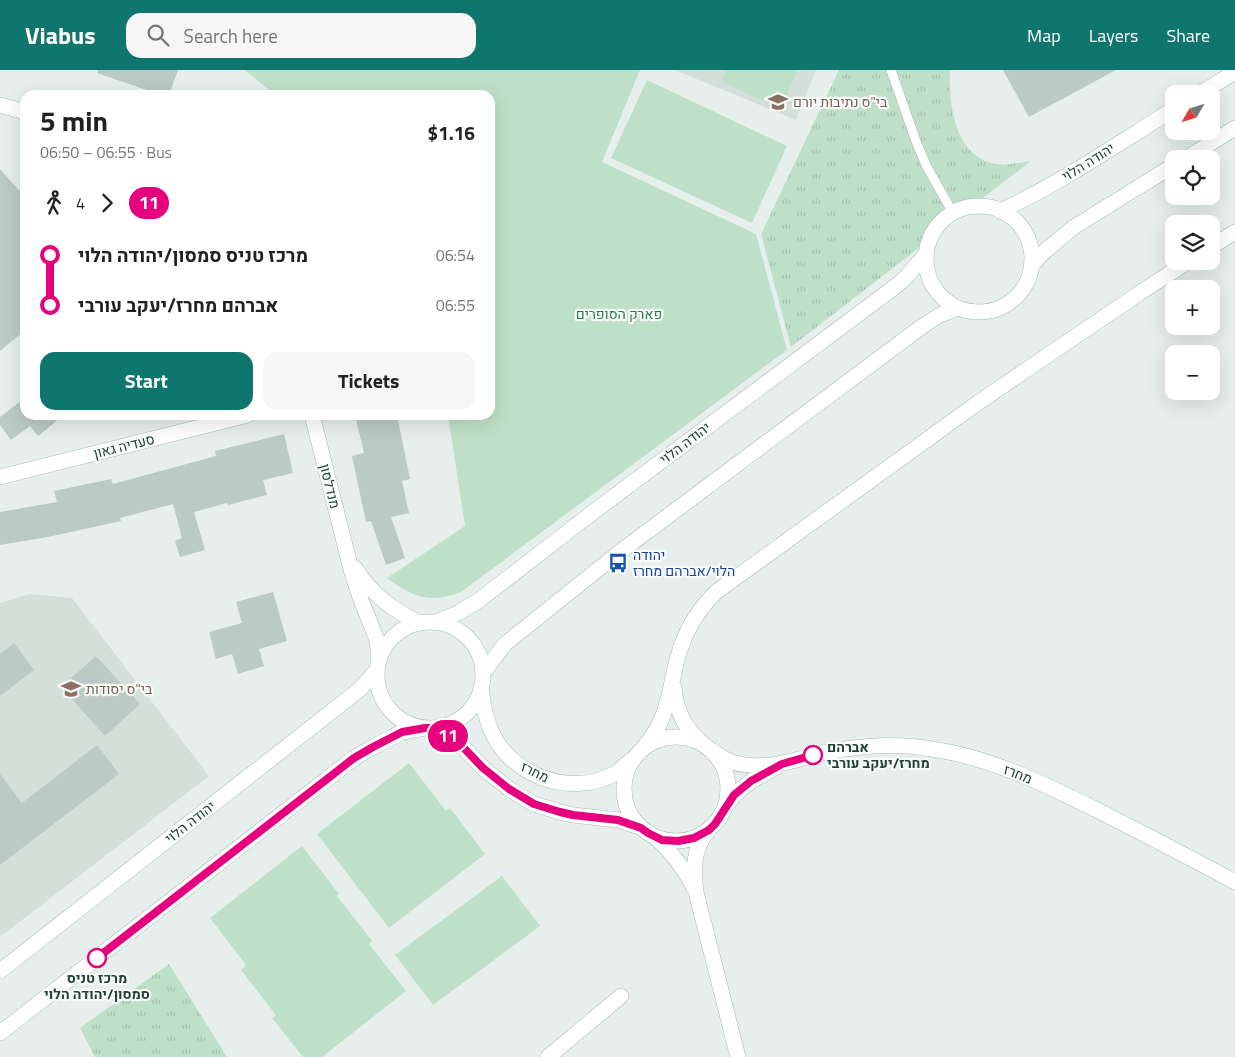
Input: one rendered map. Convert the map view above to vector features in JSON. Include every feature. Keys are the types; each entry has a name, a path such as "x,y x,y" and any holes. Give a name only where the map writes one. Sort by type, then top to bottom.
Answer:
{"main road":[{"path":"1214,85 1235,72"},
{"path":"0,106 20,111"},
{"name":"יהודה הלוי","path":"1000,211 1049,186 1165,115"},
{"path":"1200,150 1235,128"},
{"path":"1032,265 1045,251 1074,227 1165,171"},
{"path":"976,206 1000,211 1014,220 1025,233 1031,248 1032,265 1028,281 1019,295 1006,306 982,312 966,311 958,308 944,299 933,285 927,270 926,254 930,238 946,218 960,210 976,206"},
{"path":"1220,241 1235,232"},
{"name":"יהודה הלוי","path":"436,622 458,613 478,601 600,507 896,286 926,254"},
{"path":"709,830 694,838 678,841 662,840 655,837 635,822 627,808 623,792 625,776 632,760 653,736 664,716 680,652 690,626 701,608 720,588 978,402 1175,270"},
{"path":"483,673 504,644 622,551 924,325 940,315 958,308"},
{"name":"סעדיה גאון","path":"0,477 228,420"},
{"name":"מנדלסון","path":"313,420 348,556 361,600 377,640 378,665"},
{"name":"מנדלסון","path":"348,556 360,577 382,601 419,623"},
{"path":"0,1033 354,758 402,732 429,728 449,725 464,716 475,704 482,689 483,673 480,656 465,636 451,626 436,622 419,623 404,629 390,640 381,654 378,665 380,694 389,708 402,720 429,728"},
{"name":"יהודה הלוי","path":"0,972 359,690 378,665"},
{"path":"673,680 674,696 681,716 691,732 721,763 727,778 728,795 724,810 715,824 703,836 696,855 694,874 696,892 738,1057"},
{"name":"מחרז","path":"482,689 484,712 491,732 503,750 517,764 534,775 553,782 573,784 593,782 612,775 632,760"},
{"name":"מחרז","path":"429,728 459,743 496,780 528,801 560,812 618,820 641,828"},
{"path":"643,748 657,740 673,737 696,741 707,748"},
{"name":"מחרז","path":"724,810 734,795 745,785 763,773 782,764 848,749 877,746 930,748 976,758 1039,782 1235,882"},
{"name":"מחרז","path":"707,748 726,759 740,763 760,765 782,764"},
{"path":"655,837 679,863 696,892"},
{"path":"548,1057 621,996"}],"lane":[{"path":"890,70 927,167 953,213"}],"shaded area":[{"name":"בי\"ס נתיבות יורם","path":"675,70 816,70 796,120"},
{"name":"בי\"ס יסודות","path":"29,594 72,598 209,776 0,937 0,603"}],"green space":[{"name":"פארק הסופרים","path":"245,70 640,70 602,162 756,234 787,350 461,592 445,597 428,598 409,592 387,578 465,526 449,420 495,420 495,90 269,90"},
{"path":"726,70 798,70 781,108 721,82"},
{"path":"839,70 950,70 952,110 960,136 967,147 976,156 988,162 1010,164 1031,161 791,347 761,234"},
{"path":"647,80 787,146 752,223 611,158"},
{"path":"409,763 446,811 450,808 485,854 389,928 317,834"},
{"path":"302,846 372,941 369,944 406,991 322,1057 303,1057 272,1018 276,1015 241,970 246,965 210,918"},
{"path":"502,876 540,926 433,1005 395,955"},
{"path":"169,964 227,1057 95,1057 80,1028"}],"building":[{"path":"98,70 178,70 171,90 146,90 97,73"},
{"path":"1003,70 1116,70 1029,117"},
{"path":"0,169 20,191 20,334 0,351"},
{"path":"20,402 20,420 58,420 38,436 30,426 11,440 0,425 0,417"},
{"path":"356,420 398,420 410,479 402,481 409,513 391,517 405,558 386,565 371,521 366,522 352,456 364,453"},
{"path":"284,434 293,473 263,480 267,495 194,512 205,550 180,557 175,541 182,538 173,504 120,518 121,521 0,545 0,512 57,502 54,491 111,479 113,484 216,456 215,451"},
{"path":"273,592 287,641 259,649 264,666 238,674 232,654 216,659 209,632 242,623 236,602"},
{"path":"14,643 34,670 0,696 0,654"},
{"path":"96,656 140,704 105,736 61,687"},
{"path":"97,745 119,774 0,865 0,774 22,803"}],"bus line":[{"name":"11","path":"97,958 354,758 402,732 433,728 443,733 459,743 496,780 534,804 573,815 618,820 641,828 662,840 670,841 686,840 702,835 715,824 734,795 745,785 763,773 782,764 813,755"}],"place":[{"name":"בי\"ס נתיבות יורם","path":"778,102"},
{"name":"יהודה הלוי/אברהם מחרז","path":"618,563"},
{"name":"בי\"ס יסודות","path":"71,689"},
{"name":"אברהם מחרז/יעקב עורבי","path":"813,755"},
{"name":"מרכז טניס סמסון/יהודה הלוי","path":"97,958"}]}
